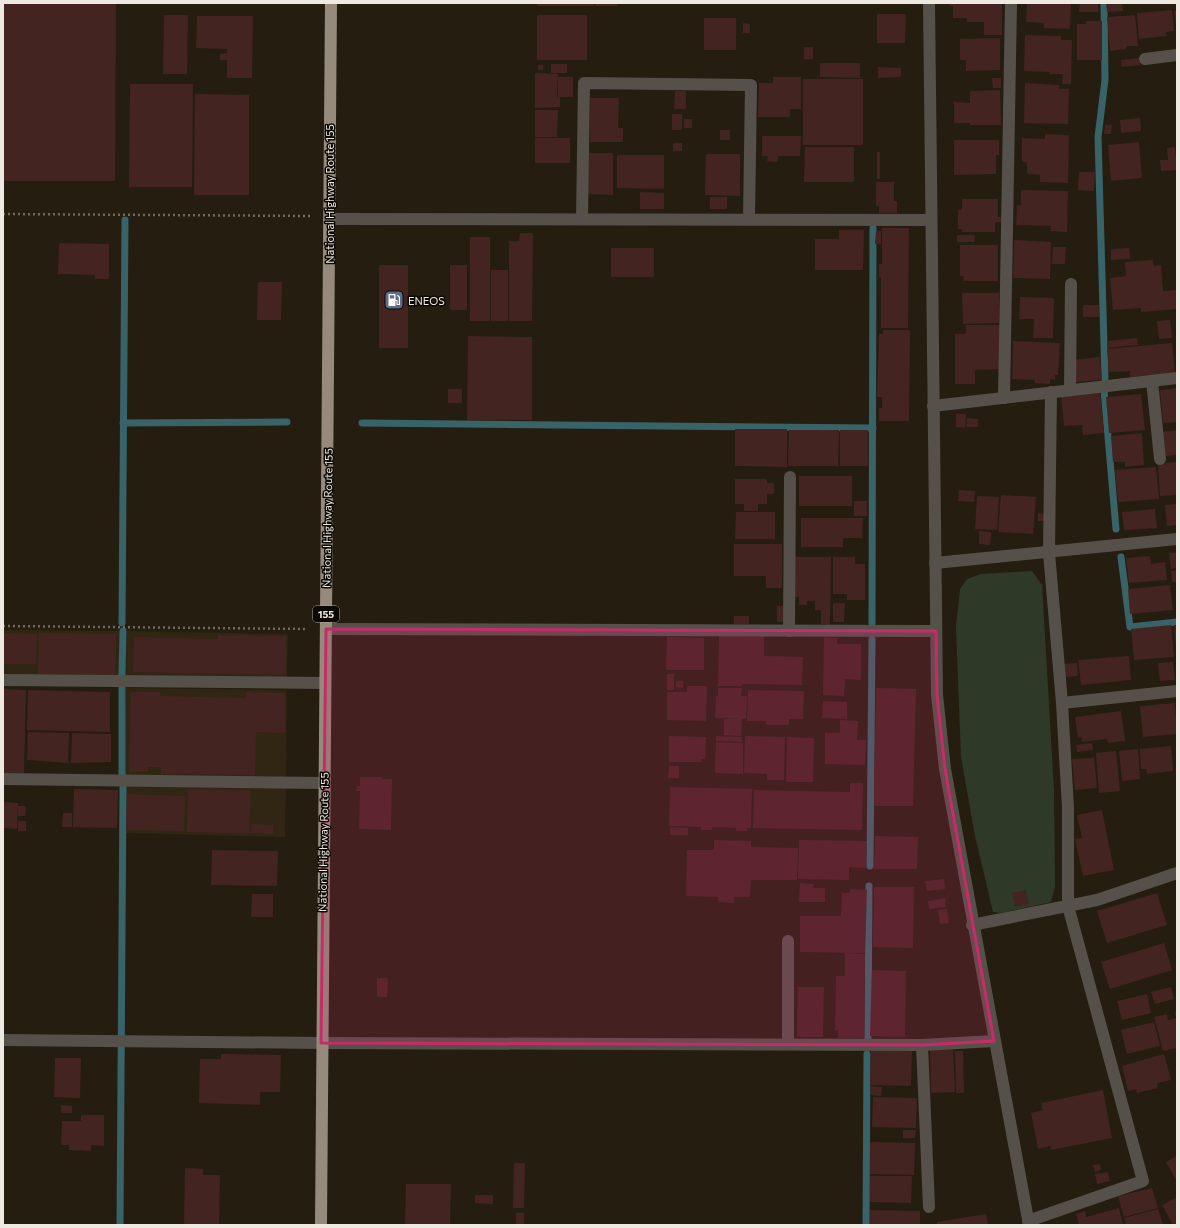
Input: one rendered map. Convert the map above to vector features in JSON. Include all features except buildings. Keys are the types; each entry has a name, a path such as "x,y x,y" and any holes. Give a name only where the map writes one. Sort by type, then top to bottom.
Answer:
{"highway":[{"name":"National Highway Route 155","path":"321,1225 331,3"}],"street":[{"path":"929,3 937,695 945,769 972,925 1028,1223 1143,1181 1068,906 1068,808 1062,703 1049,553 1051,392"},
{"path":"1004,398 1011,3"},
{"path":"1145,58 1177,55"},
{"path":"582,220 584,83 751,85 749,219"},
{"path":"329,217 582,220 931,220"},
{"path":"1070,390 1071,284"},
{"path":"933,406 1177,378"},
{"path":"1152,381 1160,459"},
{"path":"789,631 790,477"},
{"path":"935,563 1049,553 1177,539"},
{"path":"326,629 936,632"},
{"path":"3,680 325,683"},
{"path":"1062,703 1177,691"},
{"path":"3,779 324,783"},
{"path":"972,925 1097,900 1177,873"},
{"path":"788,941 788,1044"},
{"path":"3,1040 126,1042 922,1045 994,1041"},
{"path":"922,1045 929,1207"}],"path":[{"path":"3,214 329,217"},
{"path":"3,626 326,629"}],"highlighted area":[{"path":"326,629 936,631 937,695 945,769 994,1041 922,1045 321,1043"}],"shaded area":[{"path":"3,630 120,631 119,676 3,675"},
{"path":"127,631 288,634 287,678 126,675"},
{"path":"126,688 287,690 286,778 125,776"},
{"path":"126,785 286,787 285,837 125,833"}],"green space":[{"path":"1032,571 1042,585 1054,790 1055,887 1051,902 1001,913 993,912 975,836 961,757 956,626 960,589 967,579 981,574"}],"waterway":[{"path":"1104,3 1105,80 1098,137 1105,379"},
{"path":"122,623 125,220"},
{"path":"872,623 873,228"},
{"path":"1104,390 1116,529"},
{"path":"123,423 287,422"},
{"path":"362,423 873,428"},
{"path":"1121,557 1130,627 1177,622"},
{"path":"122,674 123,631"},
{"path":"870,866 872,639"},
{"path":"122,688 122,776"},
{"path":"120,1225 123,788"},
{"path":"868,1038 869,886"},
{"path":"866,1225 867,1054"}],"place":[{"name":"ENEOS","path":"394,300"}]}
